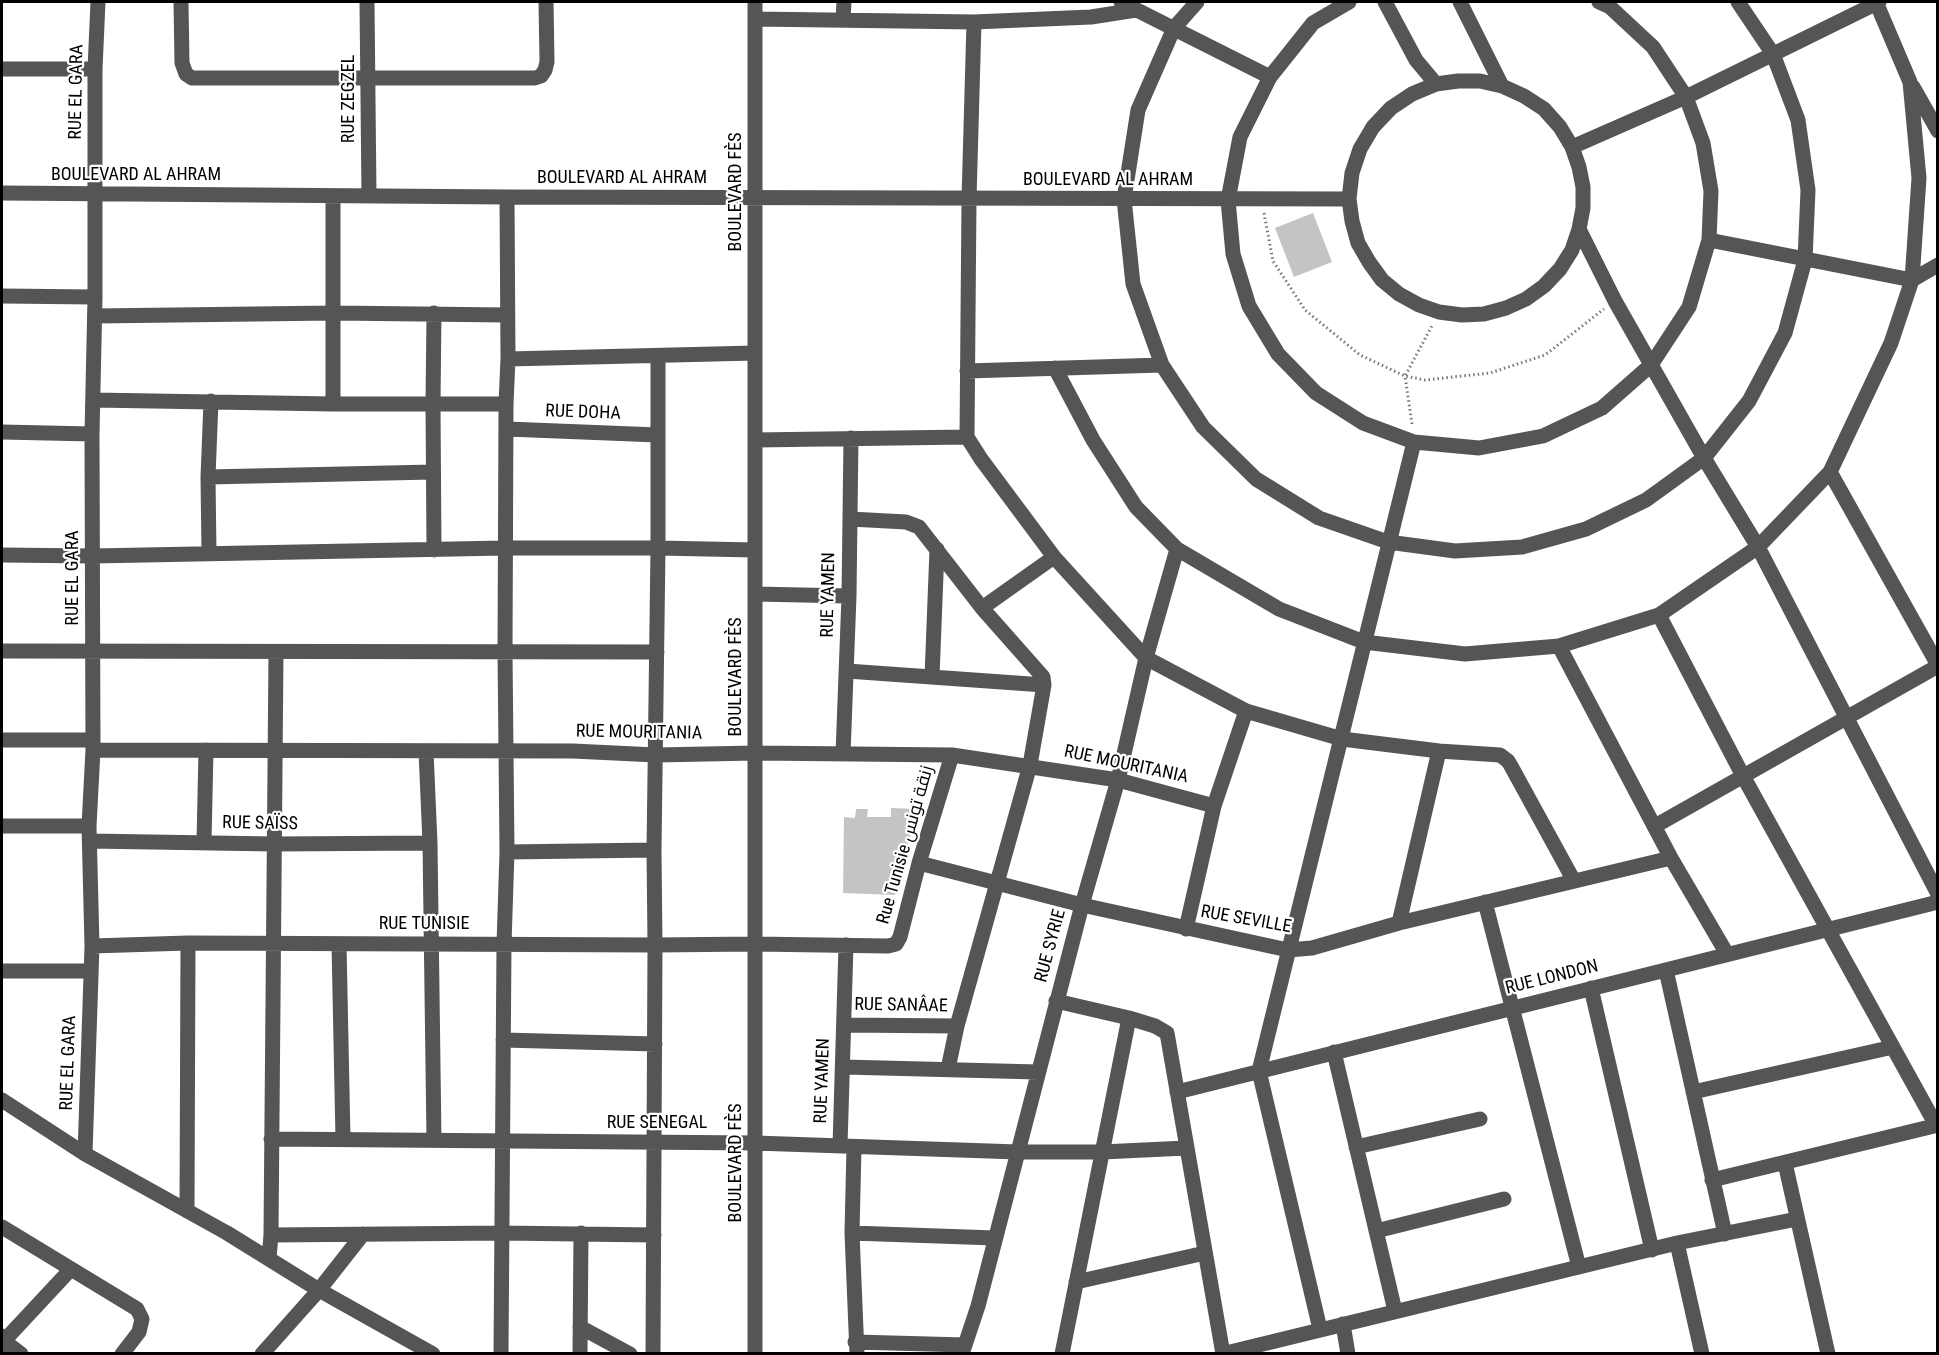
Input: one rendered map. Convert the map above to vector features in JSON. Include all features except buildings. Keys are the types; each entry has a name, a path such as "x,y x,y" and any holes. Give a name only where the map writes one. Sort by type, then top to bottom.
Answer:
{"street":[{"name":"RUE EL GARA","path":"85,1154 92,946 89,833 93,745 92,434 95,316 95,69 98,2"},
{"path":"181,2 182,63 186,74 192,78 535,78 541,76 547,62 546,2"},
{"name":"RUE ZEGZEL","path":"368,2 369,196"},
{"name":"BOULEVARD FÈS","path":"755,2 755,1353"},
{"path":"843,20 844,2"},
{"path":"1121,2 1269,77"},
{"path":"1197,2 1174,28 1138,110 1124,199 1132,284 1162,365 1203,427 1256,479 1319,518 1388,542 1455,551 1522,547 1586,529 1646,500 1704,458 1749,401 1785,333 1805,260 1808,190 1798,120 1773,54 1738,2"},
{"path":"1349,2 1313,23 1269,77 1240,137 1228,200 1233,254 1249,306 1278,354 1316,393 1363,423 1414,442 1479,448 1544,436 1602,408 1652,365 1689,307 1709,240 1711,191 1703,143 1686,97 1653,47 1610,7 1599,2"},
{"path":"1384,2 1416,60 1436,84"},
{"path":"1460,2 1502,86"},
{"path":"1572,147 1686,97 1877,2 1910,82 1938,131"},
{"path":"755,19 974,22 1091,17 1136,10"},
{"path":"974,22 969,199 967,437 1054,557 1146,658 1246,711 1342,740 1500,755 1508,761 1574,881"},
{"path":"2,69 95,69"},
{"path":"1458,81 1480,81 1502,86 1544,109 1560,127 1572,147 1583,187 1583,208 1579,229 1572,250 1560,269 1526,299 1484,314 1462,315 1439,312 1419,305 1399,294 1376,271 1358,243 1349,199 1352,174 1360,149 1373,127 1391,108 1412,94 1436,84 1458,81"},
{"path":"1055,368 1093,440 1136,507 1177,549 1279,609 1364,642 1465,654 1559,646 1659,615 1758,547 1830,472 1891,343 1912,280 1919,178 1910,82"},
{"name":"BOULEVARD AL AHRAM","path":"2,193 1349,199"},
{"path":"333,196 333,404"},
{"path":"501,1353 504,944 507,852 505,548 508,359 507,197"},
{"path":"1579,229 1615,301 1704,458 1758,547 1938,894"},
{"path":"1709,240 1912,280 1938,265"},
{"path":"2,296 95,297"},
{"path":"95,316 334,313 507,315"},
{"path":"434,313 434,550"},
{"path":"508,359 755,354"},
{"path":"653,1353 658,356"},
{"path":"967,371 1162,365"},
{"path":"93,400 506,404"},
{"path":"209,553 208,477 211,401"},
{"name":"RUE DOHA","path":"507,429 658,435"},
{"path":"2,432 92,434"},
{"path":"755,440 967,437"},
{"name":"RUE YAMEN","path":"843,754 849,596 851,438"},
{"path":"1320,1329 1259,1071 1414,442"},
{"path":"208,477 433,472"},
{"path":"1655,826 1938,665 1830,472"},
{"path":"850,519 906,522 919,527 982,608 1043,676 1044,685 1030,765 957,1026 948,1069"},
{"path":"2,555 93,556 505,548 755,550"},
{"path":"932,677 937,549"},
{"name":"RUE SYRIE","path":"963,1349 978,1306 1056,1001 1118,780 1146,658 1177,549"},
{"path":"982,608 1054,557"},
{"path":"755,594 849,596"},
{"path":"1659,615 1743,776 1937,1125 1712,1180"},
{"path":"1559,646 1671,858 1727,954"},
{"path":"2,651 657,651"},
{"path":"269,1258 276,652"},
{"path":"847,671 1044,685"},
{"path":"1186,929 1214,806 1246,711"},
{"name":"RUE MOURITANIA","path":"2,740 206,750 573,751 656,755 755,753 951,755 1030,765 1118,780 1214,806"},
{"path":"204,842 206,750"},
{"path":"1399,923 1439,751"},
{"path":"426,752 430,843 434,1140"},
{"name":"Rue Tunisie زنقة تونس","path":"896,944 900,937 951,755"},
{"name":"RUE SAÏSS","path":"2,826 204,842 430,843"},
{"path":"507,852 654,850"},
{"name":"RUE SEVILLE","path":"919,863 1082,905 1288,950 1312,948 1399,923 1671,858"},
{"path":"1485,902 1579,1267"},
{"name":"RUE LONDON","path":"1177,1092 1938,902"},
{"path":"187,1211 188,943"},
{"name":"RUE TUNISIE","path":"92,946 188,943 888,946 896,944"},
{"path":"339,944 343,1139"},
{"name":"RUE YAMEN","path":"846,945 844,1067 856,1348"},
{"path":"1666,970 1725,1234"},
{"path":"2,971 91,971"},
{"path":"1591,988 1652,1250"},
{"path":"1056,1001 1129,1018 1155,1026 1167,1033 1223,1353 1677,1244 1797,1219"},
{"path":"1062,1353 1129,1018"},
{"name":"RUE SANÂAE","path":"845,1025 957,1026"},
{"path":"503,1040 655,1044"},
{"path":"1693,1092 1893,1047"},
{"path":"1334,1052 1395,1311"},
{"path":"844,1067 1038,1072"},
{"path":"2,1100 85,1154 269,1258 319,1290 433,1353"},
{"path":"1356,1147 1480,1119"},
{"name":"RUE SENEGAL","path":"271,1138 755,1143 1018,1152 1102,1152 1186,1148"},
{"path":"1785,1163 1828,1353"},
{"path":"1376,1231 1504,1198"},
{"path":"2,1227 136,1309 142,1319 139,1332 122,1353"},
{"path":"270,1235 581,1233 654,1236"},
{"path":"580,1353 581,1233"},
{"path":"852,1233 995,1238"},
{"path":"262,1353 319,1290 363,1234"},
{"path":"1677,1244 1702,1353"},
{"path":"1076,1282 1205,1253"},
{"path":"21,1353 2,1342 70,1269"},
{"path":"1342,1324 1348,1353"},
{"path":"580,1327 630,1353"},
{"path":"856,1348 963,1349"}],"path":[{"path":"1262,200 1273,261 1305,310 1360,355 1405,376 1425,380 1490,373 1545,355 1615,301"},
{"path":"1414,442 1405,376 1439,312"}]}
